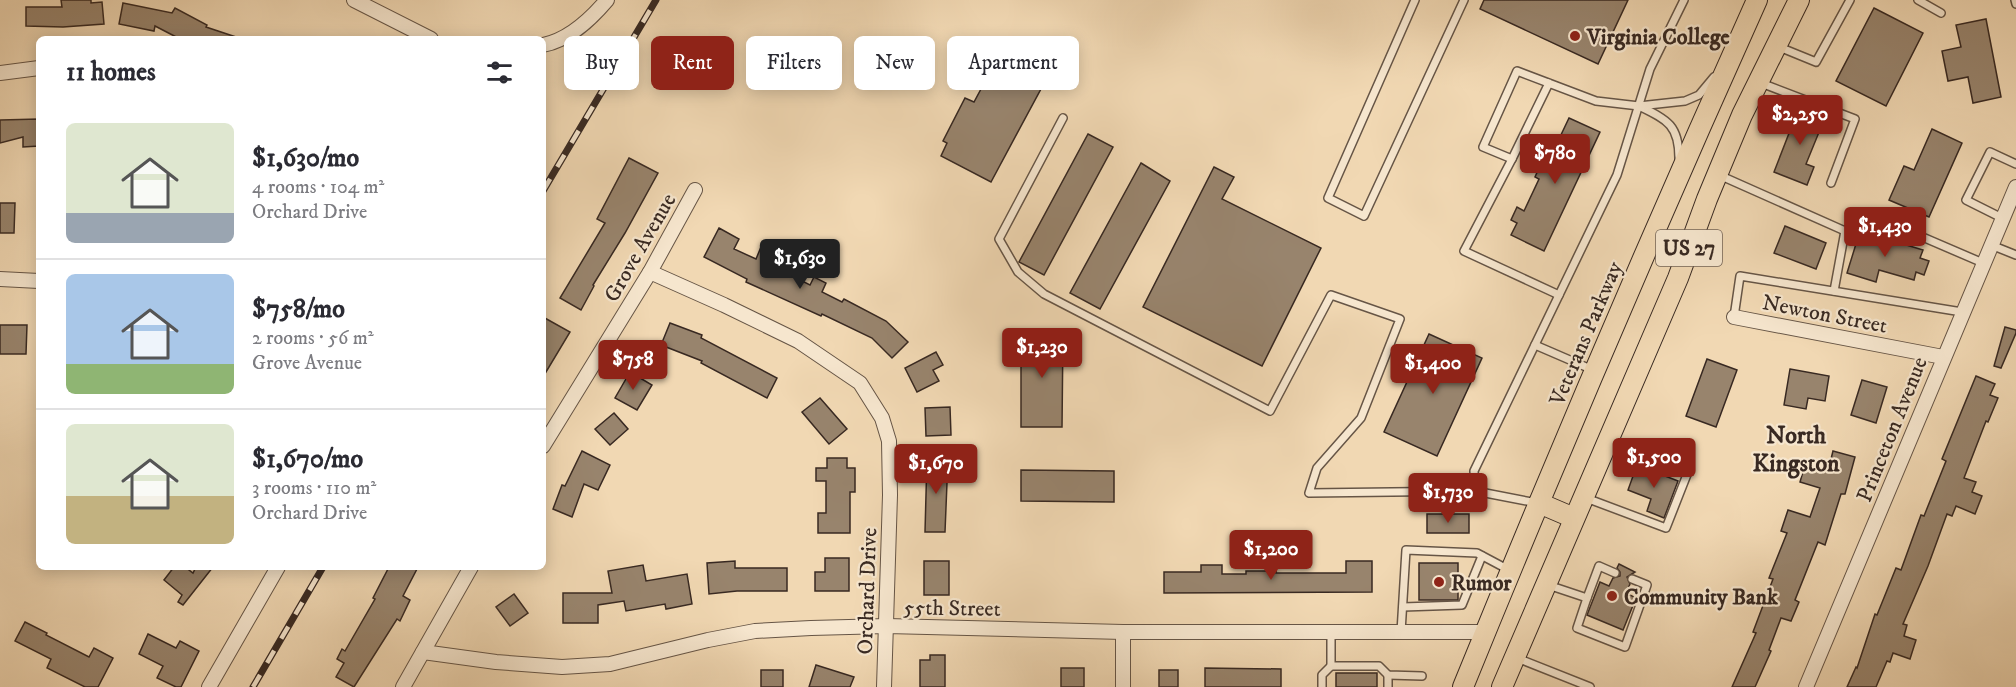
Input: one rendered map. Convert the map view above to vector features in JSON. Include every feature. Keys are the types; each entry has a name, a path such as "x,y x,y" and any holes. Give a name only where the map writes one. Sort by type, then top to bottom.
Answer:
{"main road":[{"name":"Veterans Parkway","path":"1463,687 1679,172 1757,0"},
{"name":"US 27","path":"1502,687 1678,278 1742,115 1799,0"},
{"path":"1539,503 1574,518"}],"street":[{"path":"354,0 425,36"},
{"path":"546,44 553,43 589,21 607,0"},
{"path":"0,74 36,68"},
{"name":"Princeton Avenue","path":"1806,687 2016,187"},
{"name":"Grove Avenue","path":"546,442 650,272 695,190"},
{"name":"Orchard Drive","path":"650,272 798,341 861,383 882,418 890,441 884,687"},
{"path":"0,279 36,281"},
{"name":"Newton Street","path":"1734,316 1944,357"},
{"path":"209,687 276,570"},
{"path":"403,687 469,570"},
{"name":"55th Street","path":"423,652 496,662 562,667 610,664 755,631 887,626 1123,632 1485,632"},
{"path":"1123,632 1124,687"}],"lane":[{"path":"1415,0 1328,198 1364,216 1464,0"},
{"path":"1475,491 1474,471 1617,175 1650,69 1684,0"},
{"path":"1777,46 1816,62 1850,0"},
{"path":"1918,0 1941,13"},
{"path":"1512,159 1483,147 1517,71 1596,101 1639,106 1685,101 1699,95 1731,58"},
{"path":"1758,82 1855,119 1831,183"},
{"path":"1549,83 1464,251 1559,295"},
{"path":"1639,106 1659,116 1670,125 1679,139 1679,172"},
{"path":"1063,118 999,239 1018,272 1044,294 1270,411 1331,295 1400,319 1361,418 1317,468 1309,493 1475,491 1539,503"},
{"path":"2002,218 1966,200 1990,152 2016,165"},
{"path":"1718,174 1845,231"},
{"path":"1834,291 1845,231 1858,220 1883,220 1983,262"},
{"path":"1991,245 2016,255"},
{"path":"1734,316 1740,276 1962,312"},
{"path":"1534,345 1595,370"},
{"path":"1583,497 1666,528 1688,472 1608,439"},
{"path":"1401,632 1406,550 1477,553 1511,571"},
{"path":"1403,607 1462,605 1482,556"},
{"path":"1615,573 1599,566 1577,628 1624,647 1647,585 1632,579"},
{"path":"1546,584 1587,598"},
{"path":"1330,632 1331,666"},
{"path":"1515,657 1590,687"},
{"path":"1322,687 1322,675 1331,666 1378,666 1388,675 1422,676"},
{"path":"1388,675 1388,687"}],"building":[{"path":"61,0 102,2 104,24 63,27 26,26 26,7 62,7"},
{"name":"Virginia College","path":"1484,0 1628,0 1598,64 1480,9"},
{"path":"123,3 172,13 175,8 207,25 206,27 233,36 174,36 155,26 154,31 119,24"},
{"path":"1874,8 1923,33 1886,106 1836,81"},
{"path":"1986,19 2001,97 1973,103 1968,77 1948,81 1942,51 1961,47 1956,25"},
{"path":"980,90 1040,90 991,182 941,156 947,143 943,141 965,98 974,102"},
{"path":"1800,105 1826,115 1806,164 1814,167 1807,185 1774,172"},
{"path":"1569,118 1600,132 1544,251 1511,235 1517,223 1511,220 1517,207 1524,211 1539,179 1535,177 1545,155 1550,158"},
{"path":"36,119 36,146 23,147 23,137 0,143 0,120"},
{"path":"1932,129 1962,143 1929,217 1889,200 1904,166 1914,170"},
{"path":"1088,134 1113,147 1044,275 1019,262"},
{"path":"629,158 658,173 581,310 560,298 605,223 597,219"},
{"path":"1141,163 1170,181 1100,309 1070,293"},
{"path":"1214,167 1234,177 1222,199 1321,248 1262,366 1143,307"},
{"path":"0,203 15,203 14,233 0,233"},
{"path":"1785,226 1826,243 1816,269 1774,253"},
{"path":"719,228 739,239 734,249 756,259 761,247 794,261 788,274 810,285 814,277 826,283 822,292 842,302 844,299 886,321 908,342 892,358 872,338 746,282 747,279 704,257"},
{"path":"1860,231 1923,250 1920,258 1929,261 1924,275 1916,272 1914,280 1879,270 1876,282 1847,273"},
{"path":"546,319 570,332 546,372"},
{"path":"670,323 702,335 701,338 777,378 767,398 701,363 702,361 661,345"},
{"path":"0,325 27,325 26,354 0,354"},
{"path":"2005,327 2016,330 2016,333 2001,368 1994,366"},
{"path":"1021,332 1063,332 1062,427 1021,427"},
{"path":"1429,334 1482,358 1437,456 1384,432"},
{"path":"936,352 943,365 933,370 939,381 917,392 905,368"},
{"path":"1707,359 1737,370 1716,427 1686,416"},
{"path":"1790,369 1829,376 1825,401 1808,398 1806,409 1784,405"},
{"path":"630,372 652,385 637,410 615,398"},
{"path":"1976,376 1995,384 1990,395 1998,398 1988,422 1986,421 1964,478 1976,482 1972,492 1982,496 1975,514 1956,506 1952,516 1947,514 1903,624 1907,625 1904,636 1916,640 1910,659 1893,653 1876,687 1847,687 1857,668 1875,614 1877,615 1896,568 1901,570 1921,515 1924,516 1946,461 1942,459"},
{"path":"1862,380 1887,387 1876,423 1851,415"},
{"path":"820,398 847,429 829,444 802,412"},
{"path":"950,407 951,435 926,436 925,408"},
{"path":"614,413 628,429 610,445 595,429"},
{"path":"582,451 610,465 598,490 584,484 572,517 553,509 562,485 565,486"},
{"path":"1833,451 1855,457 1845,494 1841,494 1825,545 1818,542 1795,600 1799,602 1791,621 1781,618 1769,650 1771,651 1755,687 1732,687 1756,633 1753,632 1773,579 1769,578 1787,533 1781,531 1788,510 1810,517 1820,488 1800,482 1806,461 1829,467"},
{"path":"827,458 847,458 847,468 855,468 855,492 850,492 850,533 818,533 818,513 826,513 826,481 816,481 816,468 827,468"},
{"path":"927,458 948,458 945,532 925,532"},
{"path":"1637,465 1678,481 1664,518 1647,511 1651,499 1628,490"},
{"path":"1021,470 1114,471 1114,502 1021,501"},
{"path":"1427,514 1469,514 1469,533 1427,533"},
{"path":"825,558 849,558 849,591 815,591 815,572 825,572"},
{"path":"735,561 735,568 787,568 787,591 737,591 709,594 707,563"},
{"path":"924,561 949,561 949,595 924,595"},
{"path":"1346,561 1372,561 1372,592 1164,593 1164,572 1201,572 1201,565 1222,565 1222,574 1246,574 1246,571 1346,573"},
{"name":"Rumor","path":"1419,563 1458,563 1458,600 1419,600"},
{"name":"Community Bank","path":"1619,564 1635,572 1627,577 1630,584 1626,593 1636,598 1623,630 1587,615 1600,582 1609,586 1613,578 1620,576 1617,568"},
{"path":"643,565 646,581 687,574 692,604 666,609 665,604 626,611 624,601 598,605 598,623 563,623 563,593 612,593 608,571"},
{"path":"172,570 189,570 193,573 194,570 211,570 183,605 178,602 182,595 164,580"},
{"path":"387,570 416,570 403,596 410,600 400,621 397,619 354,687 336,677 344,663 337,659 342,649 345,651 375,599 373,598"},
{"path":"514,594 528,613 510,626 496,607"},
{"path":"25,622 89,657 94,648 113,658 98,687 85,687 47,668 51,659 15,641"},
{"path":"148,634 176,648 180,641 199,651 181,687 157,678 163,666 139,654"},
{"path":"930,655 945,655 945,687 920,687 920,660 930,660"},
{"path":"816,665 854,677 850,687 809,687"},
{"path":"1061,668 1084,668 1084,687 1061,687"},
{"path":"1205,668 1281,669 1281,687 1205,687"},
{"path":"761,670 783,670 783,687 761,687"},
{"path":"1159,670 1178,670 1178,687 1159,687"},
{"path":"1336,673 1377,673 1377,687 1336,687"}],"railway":[{"path":"546,186 656,0"},
{"path":"253,687 321,570"}],"place":[{"name":"Virginia College","path":"1575,36"},
{"name":"Rumor","path":"1439,582"},
{"name":"Community Bank","path":"1612,596"}],"district":[{"name":"North Kingston","path":"1796,449"}]}
